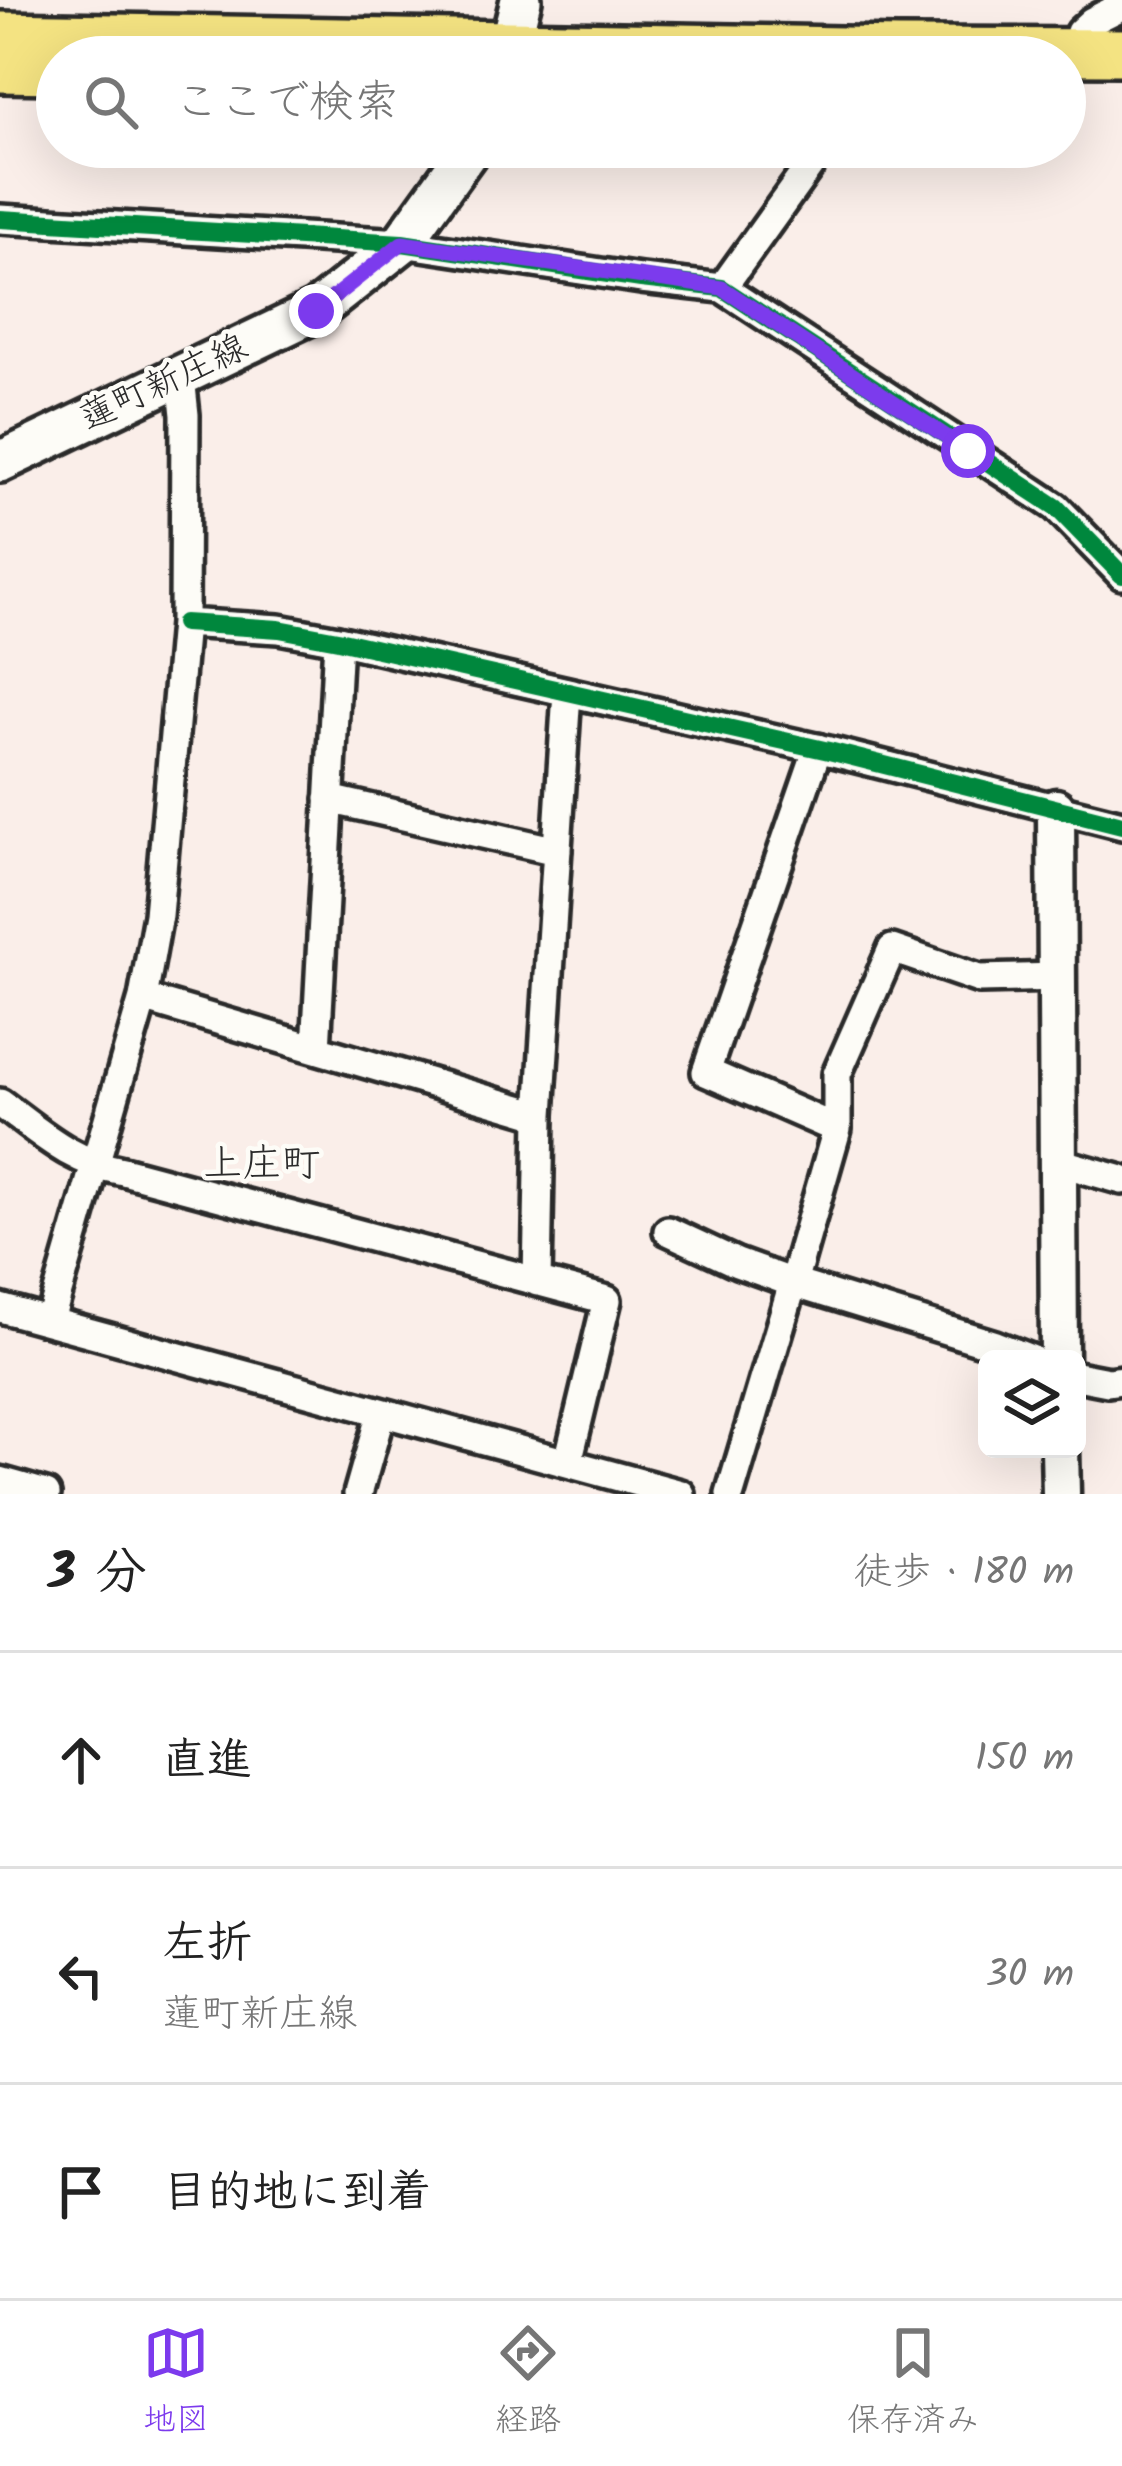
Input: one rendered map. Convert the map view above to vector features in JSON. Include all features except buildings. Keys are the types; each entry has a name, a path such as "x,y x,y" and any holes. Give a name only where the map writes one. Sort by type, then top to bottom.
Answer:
{"main road":[{"path":"0,35 568,36"},
{"path":"1089,62 1122,82"},
{"path":"0,69 36,70"},
{"name":"蓮町新庄線","path":"0,462 316,311 402,243 456,168"}],"street":[{"path":"1081,36 1092,21 1122,6"},
{"path":"722,288 809,168"},
{"path":"0,219 402,243 722,288 1056,507 1122,575"},
{"path":"50,1321 143,998 158,915 184,622 182,377"},
{"path":"184,622 279,628 338,640 818,748 1122,825"},
{"path":"316,1049 338,640"},
{"path":"537,1282 540,1115 567,692"},
{"path":"818,748 706,1072 837,1130"},
{"path":"329,799 557,851"},
{"path":"1056,808 1059,1350"},
{"path":"730,1494 837,1130 837,1074 892,950 979,979 1057,977"},
{"path":"143,998 540,1115"},
{"path":"0,1103 65,1151 95,1166 607,1300 568,1462"},
{"path":"1058,1162 1122,1180"},
{"path":"668,1231 793,1283 1006,1350"},
{"path":"0,1308 681,1494"},
{"path":"1086,1378 1122,1380"},
{"path":"358,1494 381,1413"},
{"path":"1060,1458 1061,1494"},
{"path":"0,1481 46,1494"}],"cycle path":[{"path":"0,219 402,243 722,288 1056,507 1122,575"},
{"path":"184,623 279,629 338,640 829,751 1122,825"}],"district":[{"name":"上庄町","path":"262,1166"}],"route":[{"path":"316,311 402,243 722,288 968,451"}]}
